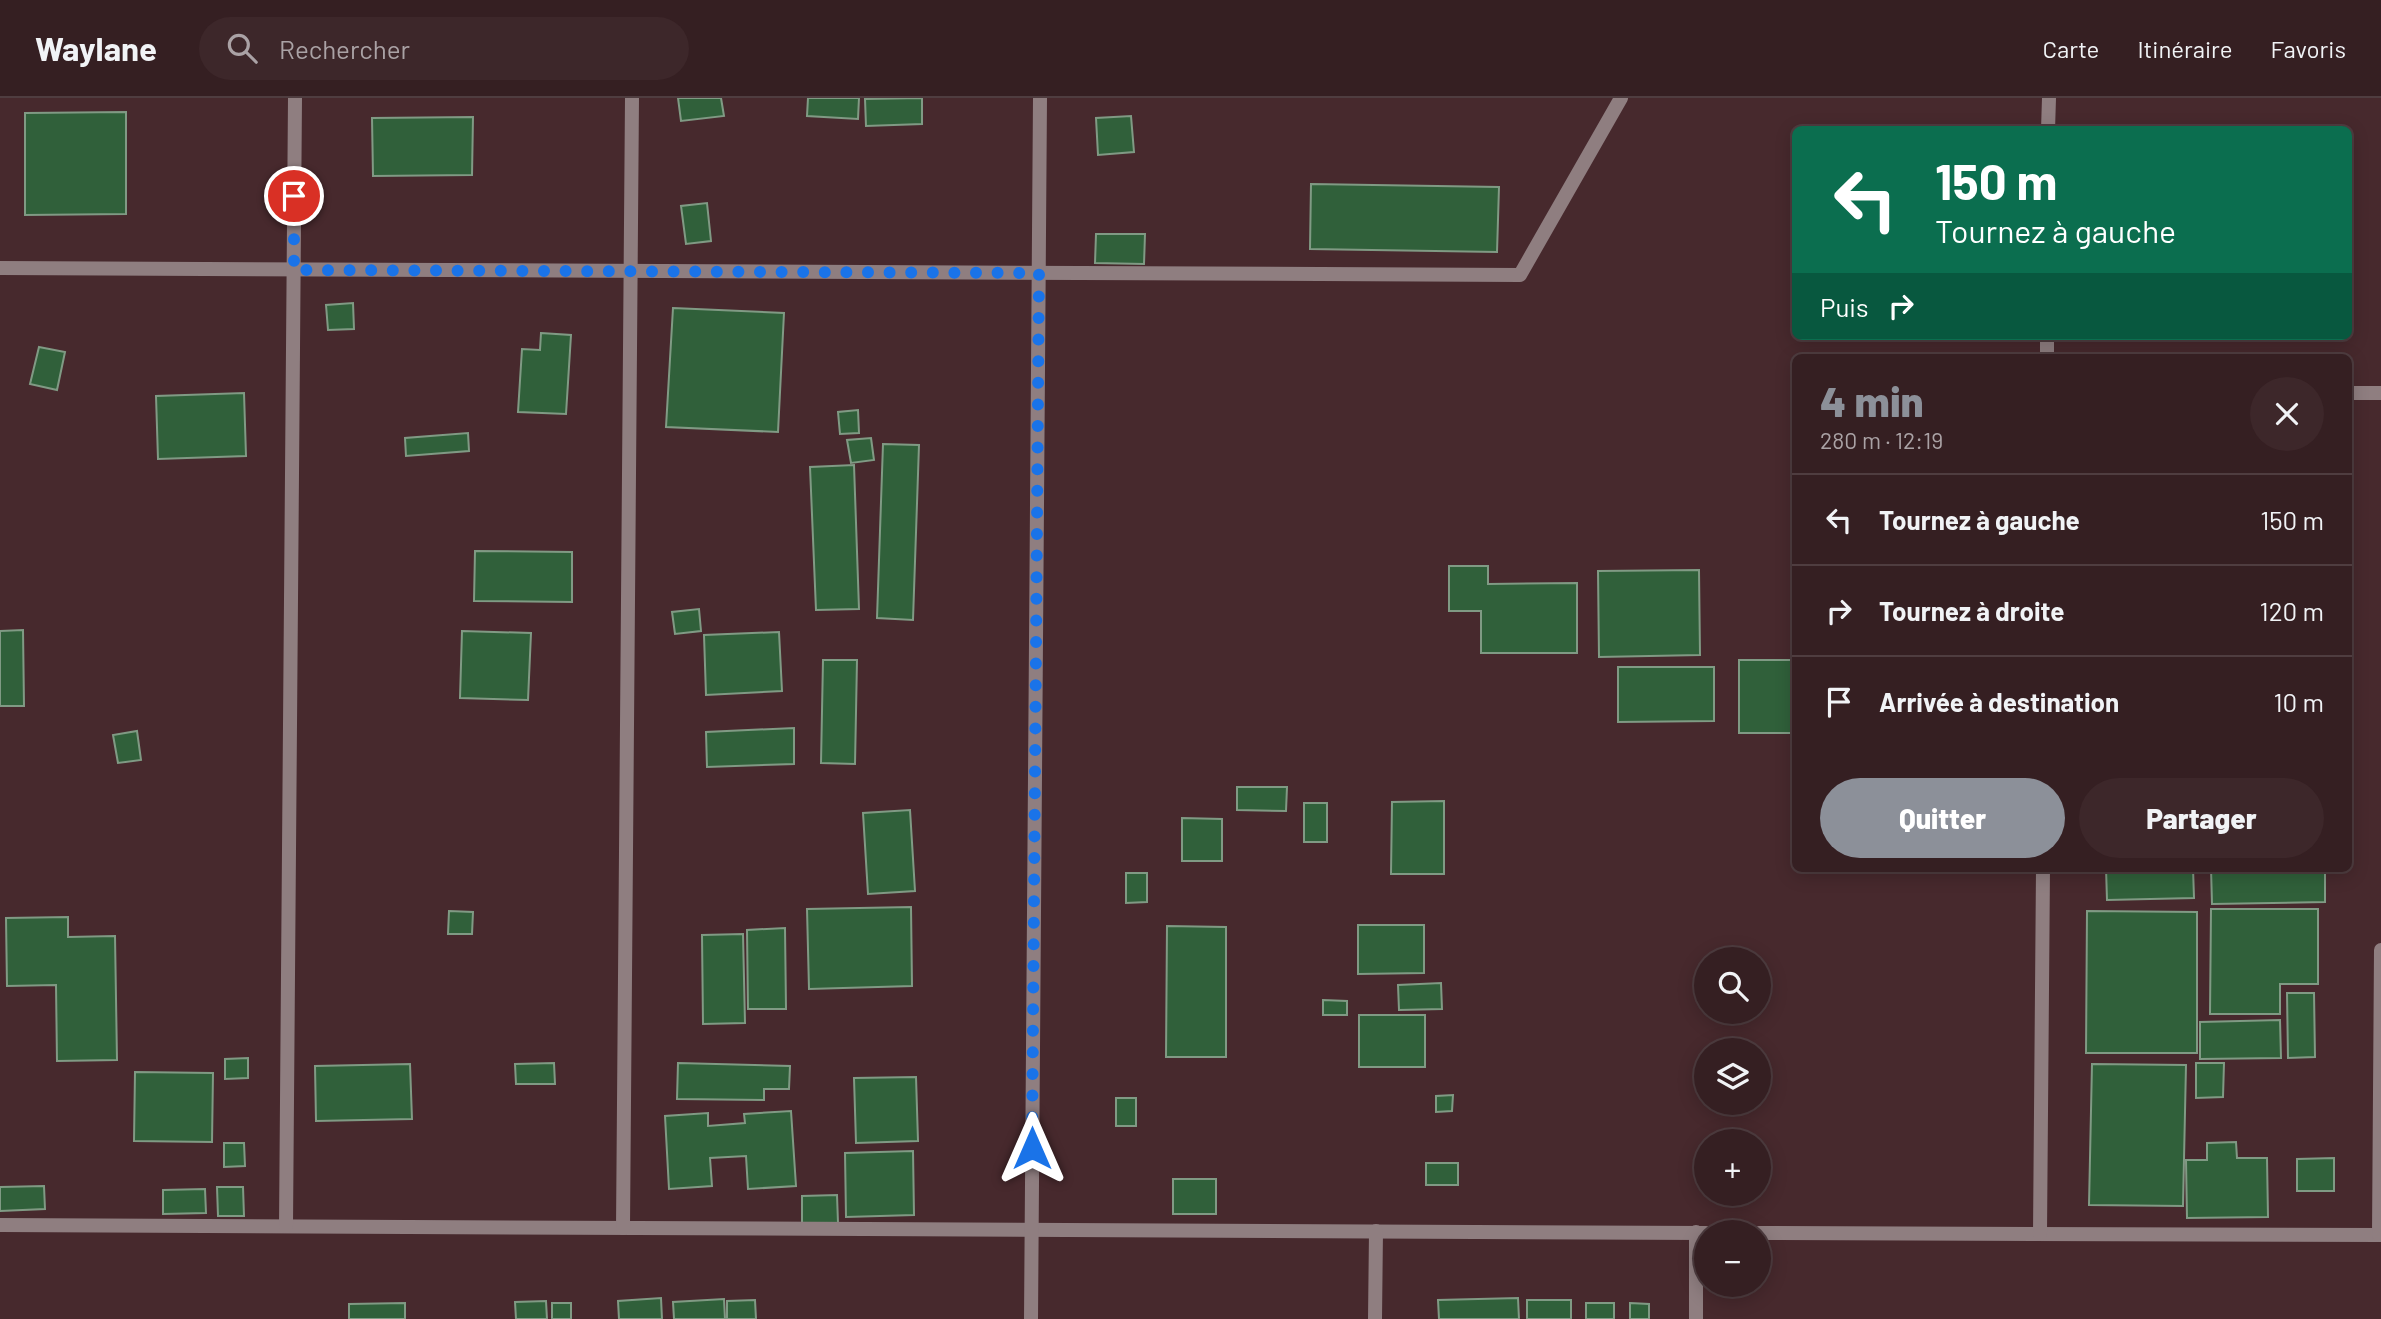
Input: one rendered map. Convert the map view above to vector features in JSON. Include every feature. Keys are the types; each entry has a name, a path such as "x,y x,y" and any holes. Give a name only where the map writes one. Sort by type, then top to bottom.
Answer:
{"street":[{"path":"286,1226 295,98"},
{"path":"623,1228 632,98"},
{"path":"1031,1319 1040,98"},
{"path":"0,268 1520,275 1621,98"},
{"path":"2048,126 2049,98"},
{"path":"2352,393 2381,393"},
{"path":"2040,1234 2043,872"},
{"path":"1771,1233 2380,1235 2381,950"},
{"path":"0,1225 1694,1233"},
{"path":"1375,1319 1376,1231"},
{"path":"1696,1319 1697,1297"}],"building":[{"path":"678,98 721,98 724,116 681,121"},
{"path":"808,98 859,98 858,119 807,116"},
{"path":"922,98 922,124 866,126 865,99"},
{"path":"126,112 126,214 25,215 25,113"},
{"path":"1131,116 1134,152 1098,155 1096,118"},
{"path":"473,117 472,175 373,176 372,118"},
{"path":"1311,184 1499,187 1497,252 1310,249"},
{"path":"707,203 711,241 686,244 681,206"},
{"path":"1096,234 1145,234 1144,264 1095,263"},
{"path":"353,303 354,329 328,330 326,305"},
{"path":"673,308 784,313 778,432 666,427"},
{"path":"541,333 571,335 566,414 518,412 522,349 540,350"},
{"path":"39,347 65,352 57,390 30,384"},
{"path":"244,393 246,456 158,459 156,396"},
{"path":"858,410 859,433 840,434 838,412"},
{"path":"468,433 469,451 406,456 405,438"},
{"path":"871,438 874,460 851,463 847,440"},
{"path":"883,444 919,445 913,620 877,618"},
{"path":"854,465 859,609 816,610 810,467"},
{"path":"475,551 572,552 572,602 474,601"},
{"path":"1449,566 1488,566 1488,584 1577,583 1577,653 1481,653 1481,611 1449,611"},
{"path":"1699,570 1700,655 1599,657 1598,571"},
{"path":"699,609 701,631 675,634 672,612"},
{"path":"23,630 24,706 0,706 0,631"},
{"path":"462,631 531,633 528,700 460,698"},
{"path":"779,632 782,691 706,695 704,635"},
{"path":"823,660 857,660 855,764 821,763"},
{"path":"1739,660 1792,660 1792,733 1739,733"},
{"path":"1618,667 1714,667 1714,721 1618,722"},
{"path":"794,728 794,764 707,767 706,732"},
{"path":"137,731 141,760 118,763 113,735"},
{"path":"1237,787 1287,787 1286,811 1237,810"},
{"path":"1444,801 1444,874 1391,874 1392,802"},
{"path":"1304,803 1327,803 1327,842 1304,842"},
{"path":"910,810 915,891 868,894 863,813"},
{"path":"1182,818 1222,819 1222,861 1182,861"},
{"path":"2106,872 2193,872 2194,898 2107,900"},
{"path":"2211,872 2325,872 2325,902 2212,904"},
{"path":"1126,873 1147,873 1147,902 1126,903"},
{"path":"911,907 912,986 809,989 807,909"},
{"path":"2211,909 2318,909 2318,984 2280,984 2280,1014 2210,1014"},
{"path":"449,911 473,912 472,934 448,934"},
{"path":"2087,911 2197,912 2197,1053 2086,1053"},
{"path":"68,917 68,937 115,936 117,1060 57,1061 56,985 7,986 6,918"},
{"path":"1358,925 1424,925 1424,973 1358,974"},
{"path":"1167,926 1226,927 1226,1057 1166,1057"},
{"path":"785,928 786,1009 748,1009 747,930"},
{"path":"743,934 745,1023 703,1024 702,935"},
{"path":"1441,983 1442,1009 1399,1010 1398,985"},
{"path":"2287,993 2314,993 2315,1057 2288,1058"},
{"path":"1323,1000 1347,1001 1347,1015 1323,1015"},
{"path":"1359,1015 1425,1015 1425,1067 1359,1067"},
{"path":"2280,1020 2281,1058 2200,1059 2200,1022"},
{"path":"248,1058 248,1078 225,1079 225,1059"},
{"path":"554,1063 555,1084 516,1084 515,1064"},
{"path":"678,1063 790,1066 789,1089 764,1089 764,1100 677,1099"},
{"path":"2196,1063 2224,1063 2223,1097 2196,1098"},
{"path":"410,1064 412,1119 316,1121 315,1066"},
{"path":"2092,1064 2186,1065 2183,1206 2089,1205"},
{"path":"135,1072 213,1073 212,1142 134,1141"},
{"path":"916,1077 918,1141 856,1143 854,1078"},
{"path":"1453,1095 1452,1111 1436,1112 1436,1096"},
{"path":"1116,1098 1136,1098 1136,1126 1116,1126"},
{"path":"791,1111 796,1186 748,1189 746,1156 710,1158 712,1186 669,1189 665,1116 708,1113 708,1126 745,1123 744,1114"},
{"path":"2236,1142 2237,1158 2267,1158 2268,1217 2187,1218 2186,1160 2207,1160 2207,1143"},
{"path":"224,1143 244,1143 245,1166 224,1167"},
{"path":"913,1151 914,1215 846,1217 845,1153"},
{"path":"2334,1158 2334,1191 2297,1191 2297,1159"},
{"path":"1426,1163 1458,1163 1458,1185 1426,1185"},
{"path":"1173,1179 1216,1179 1216,1214 1173,1214"},
{"path":"44,1186 45,1209 0,1211 0,1187"},
{"path":"217,1187 243,1187 244,1216 218,1216"},
{"path":"205,1189 206,1213 163,1214 163,1190"},
{"path":"837,1195 838,1223 802,1223 802,1196"},
{"path":"661,1298 662,1319 619,1319 618,1301"},
{"path":"1518,1298 1519,1319 1439,1319 1438,1300"},
{"path":"724,1299 725,1319 674,1319 673,1302"},
{"path":"755,1300 756,1319 727,1319 727,1301"},
{"path":"1527,1300 1571,1300 1571,1319 1527,1319"},
{"path":"546,1301 547,1319 516,1319 515,1302"},
{"path":"405,1303 405,1319 349,1319 349,1304"},
{"path":"552,1303 571,1303 571,1319 552,1319"},
{"path":"1586,1303 1614,1303 1614,1319 1586,1319"},
{"path":"1630,1303 1649,1304 1649,1319 1630,1319"}],"route":[{"path":"294,196 294,270 1039,273 1032,1148"}]}
